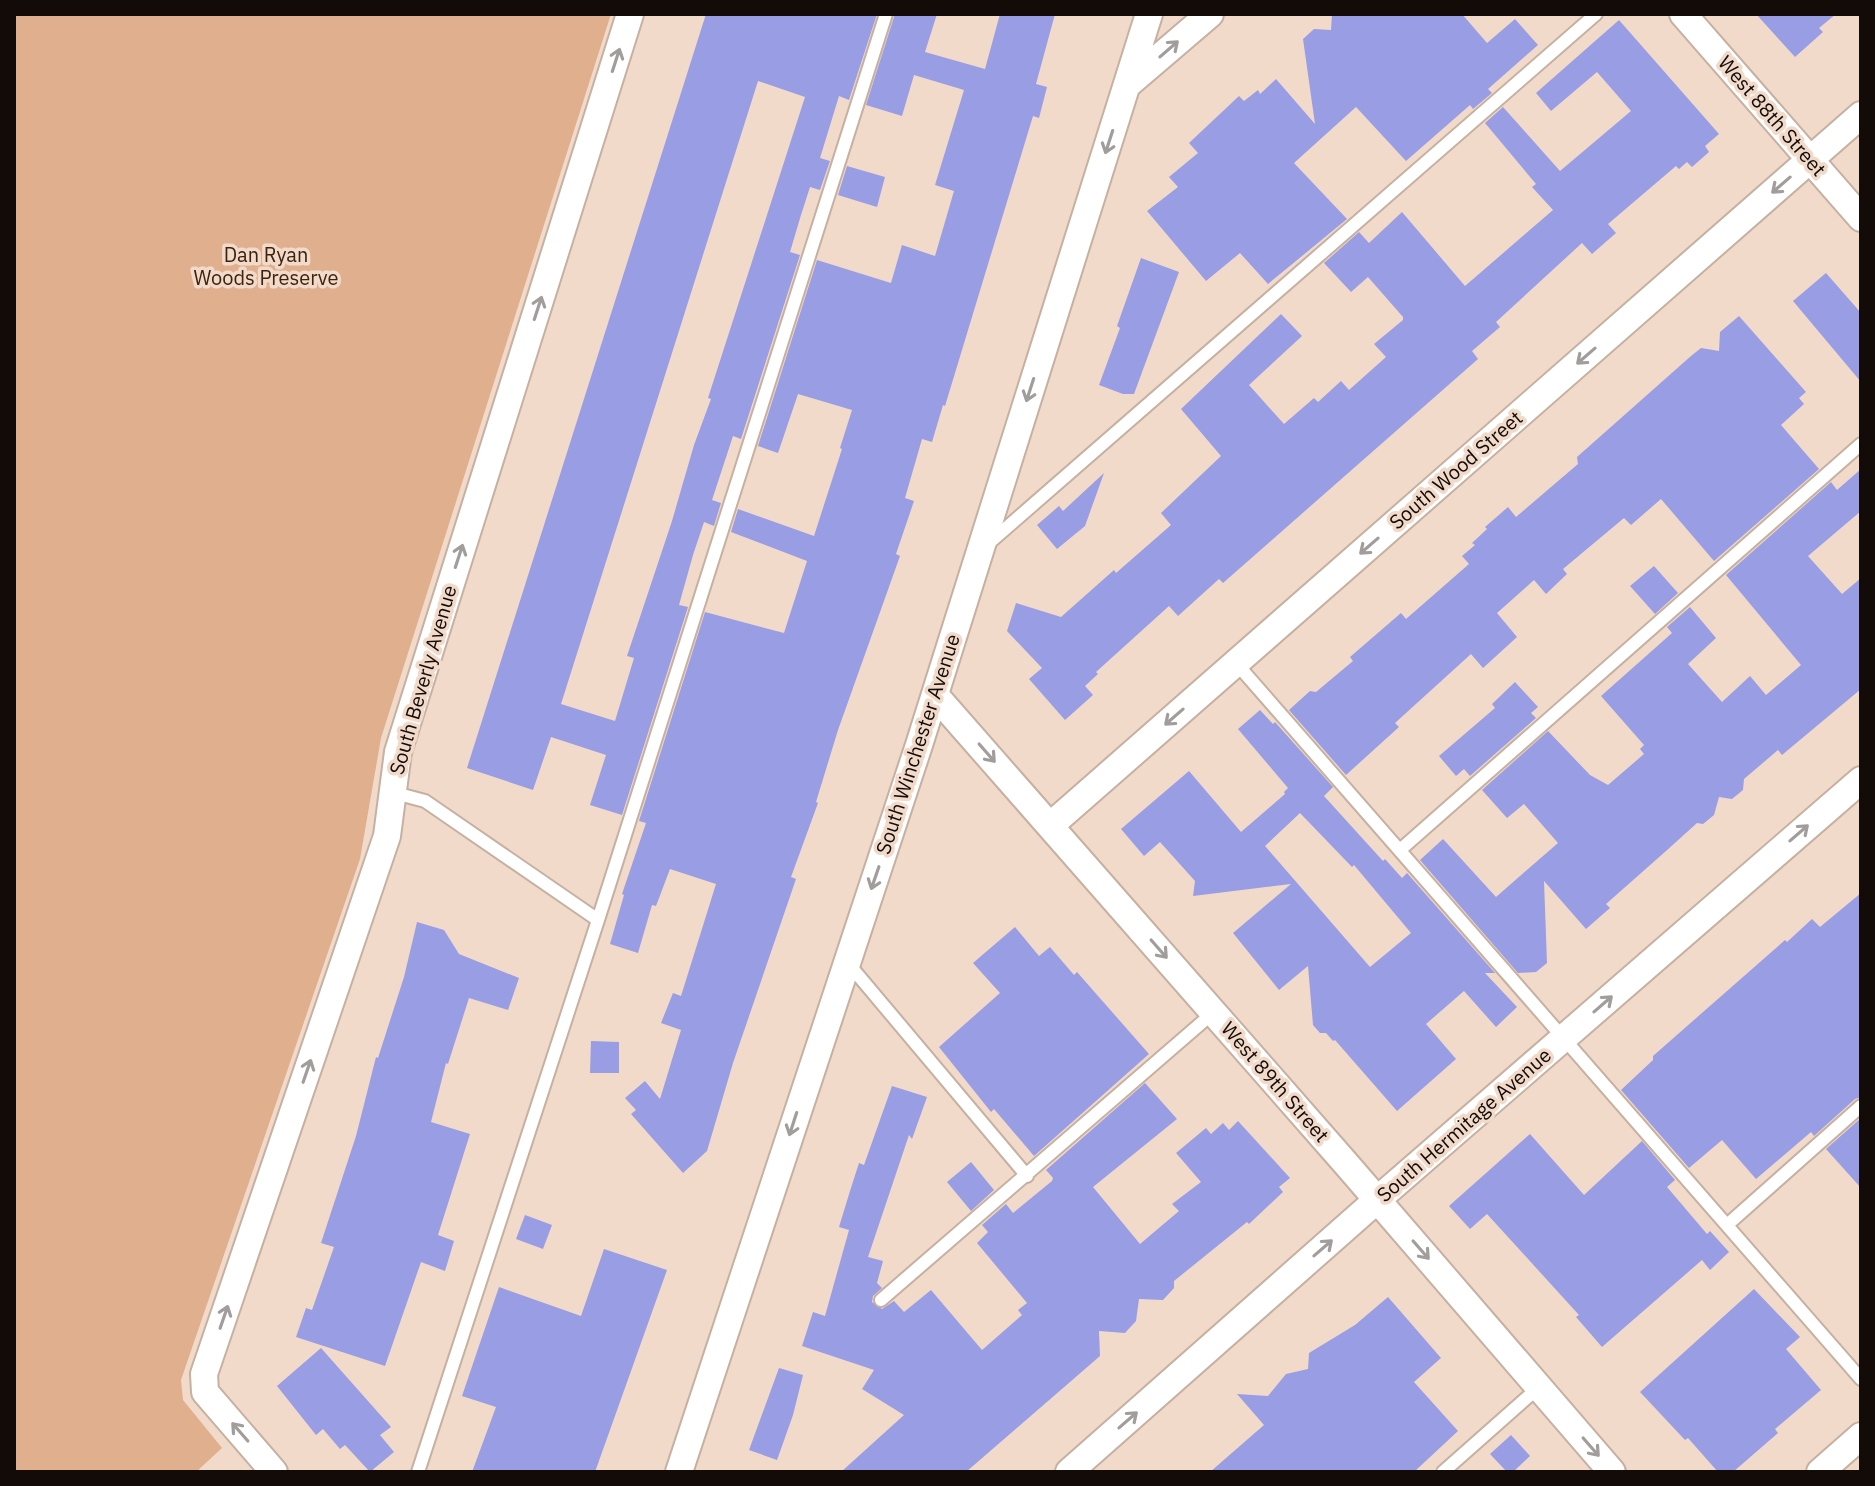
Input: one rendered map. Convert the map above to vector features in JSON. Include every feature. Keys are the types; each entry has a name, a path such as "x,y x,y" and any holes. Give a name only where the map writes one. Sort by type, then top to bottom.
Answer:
{"street":[{"name":"South Beverly Avenue","path":"274,1472 205,1392 204,1374 387,836 391,792 402,737 630,14"},
{"name":"South Winchester Avenue","path":"679,1472 935,695 1149,14"},
{"path":"1127,85 1210,14"},
{"name":"West 88th Street","path":"1683,14 1861,218"},
{"name":"South Wood Street","path":"1051,825 1861,115"},
{"name":"West 89th Street","path":"935,695 1612,1472"},
{"name":"South Hermitage Avenue","path":"1069,1472 1861,780"},
{"path":"1820,1472 1861,1436"}],"lane":[{"path":"418,1472 598,920 886,14"},
{"path":"978,553 1596,14"},
{"path":"1400,850 1861,444"},
{"path":"1236,663 1861,1379"},
{"path":"391,792 425,801 598,920"},
{"path":"847,962 1027,1176"},
{"path":"881,1300 1214,1012"},
{"path":"1727,1225 1861,1106"},
{"path":"1443,1472 1539,1387"}],"green space":[{"name":"Dan Ryan Woods Preserve","path":"14,14 611,14 381,738 360,859 181,1380 183,1400 222,1448 196,1472 14,1472"}],"building":[{"path":"706,14 877,14 849,100 839,96 820,158 830,161 820,190 810,187 801,215 790,252 800,255 741,439 733,436 712,500 721,503 714,526 704,522 693,555 679,605 688,607 622,815 590,805 606,755 551,737 533,790 467,768","holes":["758,81 805,97 627,656 634,658 615,721 561,704"]},
{"path":"895,14 937,14 925,52 985,69 1000,14 1055,14 1036,84 1047,87 1039,118 1033,116 945,406 932,442 922,439 905,498 914,501 896,554 900,556 838,730 818,803 791,877 796,879 733,1063 707,1151 683,1173 631,1114 636,1110 625,1098 645,1081 660,1099 681,1030 661,1023 673,993 681,996 716,884 670,869 656,906 652,905 638,953 610,944 622,894 646,823 639,821 705,612 784,633 807,561 731,532 738,509 814,536 842,449 852,410 798,394 778,453 758,446 817,260 891,283 902,245 935,256 954,191 935,185 964,90 914,75 902,116 866,105"},
{"path":"1332,14 1462,14 1487,43 1515,19 1538,45 1488,89 1492,93 1473,109 1470,105 1406,161 1356,107 1294,163 1347,219 1268,284 1240,253 1206,281 1147,211 1178,187 1169,177 1198,153 1189,143 1239,96 1244,101 1258,90 1260,94 1276,79 1315,124 1303,39 1314,29 1331,30"},
{"path":"1756,14 1836,14 1819,28 1823,32 1795,57"},
{"path":"1619,20 1719,134 1705,146 1709,152 1692,167 1687,162 1679,169 1676,166 1608,224 1616,233 1592,254 1582,243 1496,322 1500,327 1472,351 1478,359 1223,583 1219,579 1178,616 1169,606 1096,672 1098,674 1085,686 1093,695 1065,720 1029,679 1042,668 1007,631 1016,603 1061,617 1171,525 1161,513 1221,456 1181,409 1281,314 1302,336 1249,385 1284,424 1314,398 1318,402 1341,381 1349,390 1386,357 1374,344 1403,317 1368,277 1351,292 1324,263 1359,232 1369,243 1402,212 1465,286 1553,210 1532,187 1536,184 1485,123 1503,107 1560,171 1631,111 1597,72 1551,111 1536,93"},
{"path":"847,166 885,177 877,207 838,195"},
{"path":"1141,258 1179,272 1134,394 1123,394 1099,385"},
{"path":"1826,273 1861,313 1861,382 1793,301"},
{"path":"1739,316 1806,392 1799,398 1804,404 1781,425 1819,469 1714,561 1661,499 1631,525 1624,518 1563,569 1567,574 1546,594 1534,580 1497,613 1517,637 1483,668 1471,654 1395,723 1399,727 1346,775 1289,710 1353,661 1350,657 1401,613 1406,619 1469,564 1462,556 1475,545 1472,543 1487,529 1485,527 1508,507 1516,517 1578,464 1577,457 1701,348 1719,351 1720,332"},
{"path":"1861,469 1861,511 1808,556 1842,594 1861,578 1861,689 1782,755 1778,750 1744,779 1743,790 1732,799 1719,797 1714,815 1703,824 1697,823 1606,904 1610,908 1586,929 1544,881 1547,963 1536,972 1518,973 1420,860 1443,839 1496,897 1558,843 1524,804 1507,818 1482,790 1548,731 1590,775 1608,785 1644,754 1640,749 1644,745 1601,696 1672,633 1667,627 1690,607 1716,638 1688,664 1722,702 1750,676 1766,695 1801,665 1726,575 1831,482 1837,490"},
{"path":"1104,473 1085,526 1057,549 1037,525 1059,506 1063,511"},
{"path":"1654,566 1678,593 1655,614 1630,586"},
{"path":"1515,682 1538,707 1531,713 1536,718 1470,776 1464,769 1456,776 1439,756 1495,708 1492,704"},
{"path":"1260,710 1273,724 1275,722 1333,787 1324,796 1383,861 1385,859 1402,878 1407,873 1495,973 1485,973 1517,1007 1496,1027 1464,991 1426,1024 1456,1059 1397,1111 1335,1040 1326,1033 1320,1033 1313,1025 1308,966 1279,990 1233,933 1291,884 1193,896 1195,881 1160,842 1144,856 1121,829 1189,771 1241,832 1288,788 1238,729","holes":["1300,813 1352,867 1354,865 1411,933 1370,967 1265,846"]},
{"path":"1861,893 1861,1097 1814,1136 1811,1132 1756,1179 1722,1140 1689,1168 1621,1090 1653,1060 1653,1056 1785,940 1787,942 1812,919 1820,927"},
{"path":"417,922 444,930 459,954 519,978 508,1010 469,998 446,1063 431,1122 470,1134 438,1235 454,1241 445,1271 421,1262 385,1366 296,1337 306,1308 312,1310 334,1247 321,1243 356,1136 376,1057 404,977"},
{"path":"1015,927 1039,956 1050,947 1074,975 1077,972 1149,1054 1034,1156 994,1109 991,1112 939,1047 1000,993 973,963"},
{"path":"591,1041 619,1042 619,1073 590,1073"},
{"path":"1145,1083 1177,1119 1093,1187 1140,1244 1179,1211 1172,1204 1201,1182 1176,1153 1206,1128 1211,1134 1223,1123 1229,1130 1238,1121 1290,1178 1279,1187 1283,1192 1249,1224 1247,1222 1174,1281 1174,1288 1163,1300 1139,1299 1136,1321 1125,1333 1099,1331 1100,1356 966,1472 841,1472 904,1415 862,1389 874,1370 802,1346 813,1312 825,1316 849,1230 839,1227 859,1163 864,1165 892,1086 927,1097 912,1139 909,1135 868,1257 883,1261 877,1283 882,1288 873,1296 872,1302 882,1309 894,1301 904,1312 931,1290 982,1350 1022,1315 1018,1310 1027,1303 977,1243 988,1232 982,1225 1006,1204 1013,1213 1052,1181 1046,1170"},
{"path":"1861,1118 1861,1188 1826,1149"},
{"path":"1530,1134 1584,1195 1642,1141 1675,1180 1667,1187 1707,1234 1710,1231 1729,1252 1710,1270 1702,1260 1602,1347 1576,1317 1579,1315 1487,1214 1470,1229 1449,1206"},
{"path":"971,1162 994,1190 971,1211 947,1182"},
{"path":"525,1215 552,1225 543,1249 516,1239"},
{"path":"604,1249 667,1270 595,1472 472,1472 496,1407 462,1396 499,1287 581,1316"},
{"path":"1754,1289 1800,1337 1786,1349 1821,1390 1775,1429 1778,1433 1733,1472 1718,1472 1640,1392"},
{"path":"1388,1297 1441,1358 1414,1382 1458,1431 1414,1472 1210,1472 1264,1425 1237,1394 1268,1396 1286,1374 1308,1369 1309,1353 1355,1325"},
{"path":"321,1348 391,1427 380,1435 394,1452 370,1472 345,1445 340,1449 323,1429 316,1435 277,1386"},
{"path":"779,1368 803,1375 777,1460 749,1450"},
{"path":"1511,1435 1530,1456 1513,1472 1507,1472 1490,1454"}]}
